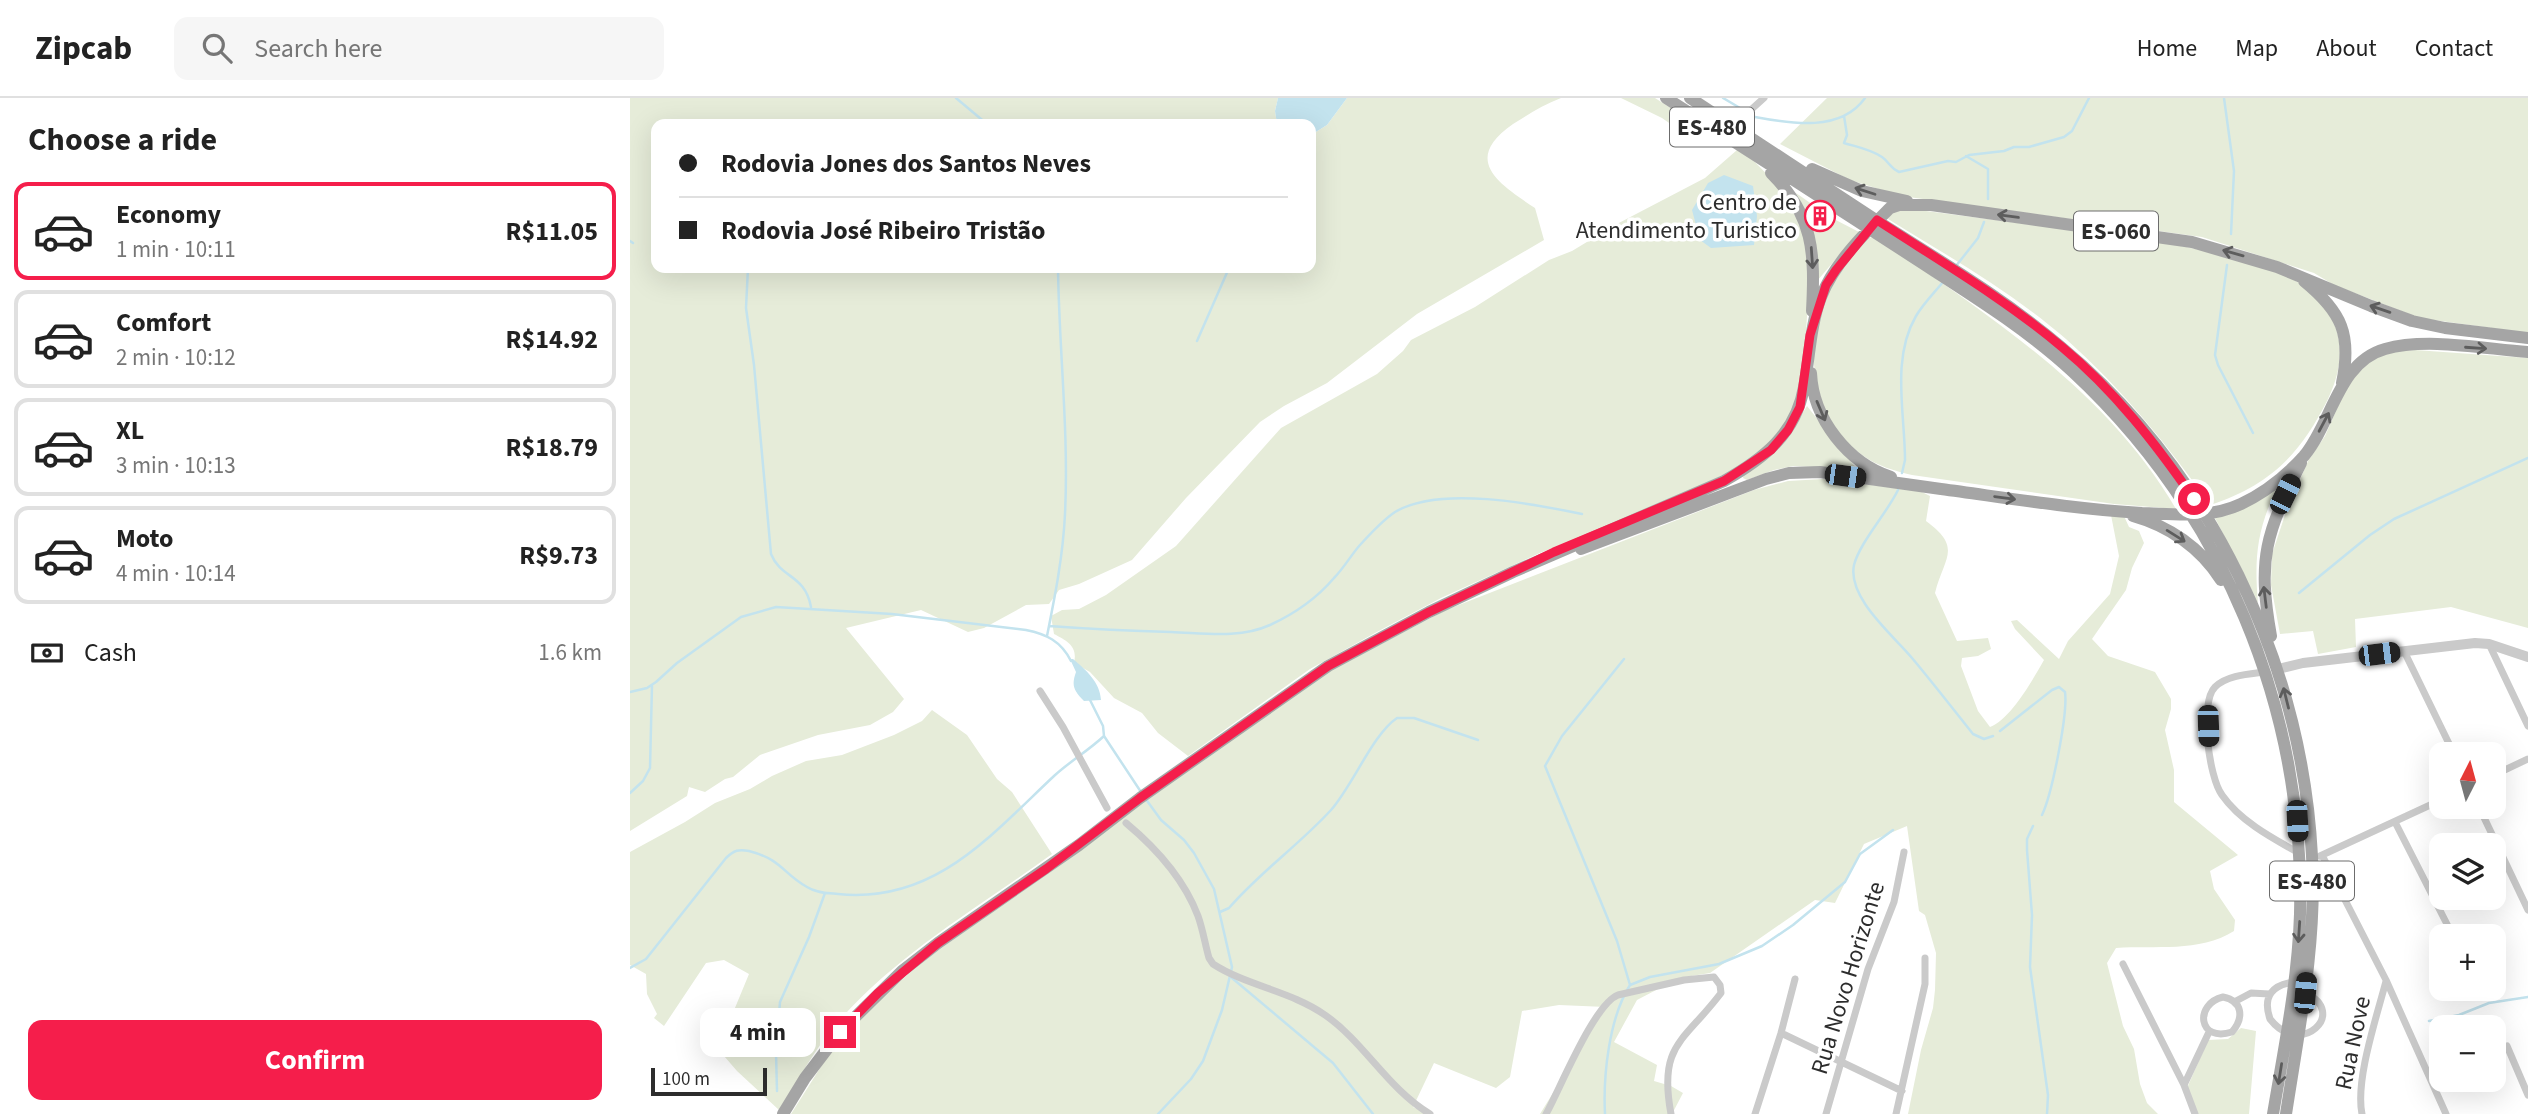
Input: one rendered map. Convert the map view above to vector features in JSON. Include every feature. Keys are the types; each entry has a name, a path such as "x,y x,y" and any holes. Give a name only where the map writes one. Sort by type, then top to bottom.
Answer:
{"main road":[{"name":"ES-480","path":"1666,98 1758,158 2035,325 2080,363 2148,435 2205,515 2251,601 2274,668 2297,745 2317,856 2305,993 2273,1114"},
{"name":"ES-480","path":"1690,98 1770,149 1996,312 2071,370 2125,425 2189,515 2224,572 2256,643 2274,668 2297,821 2300,914 2286,1114"},
{"path":"1770,149 1862,191 1931,205"},
{"path":"1758,158 1791,197 1805,225 1811,245 1811,384 1827,425 1861,462 1881,473 1938,488"},
{"name":"ES-060","path":"783,1114 805,1078 840,1032 878,993 938,943 1328,666 1429,612 1527,565 1724,481 1771,450 1788,430 1800,407 1810,340 1826,285 1873,225 1890,208 1899,205 1931,205 2192,242 2235,253 2297,275 2412,321 2445,328 2528,338"},
{"path":"2297,275 2312,287 2340,321 2345,333 2342,387"},
{"name":"ES-060","path":"1527,565 1604,542 1728,493 1789,473 1820,472 2112,511 2205,515 2239,505 2263,492 2305,455 2342,387 2361,362 2371,355 2392,347 2423,344 2528,352"},
{"path":"2274,668 2263,566 2268,537 2276,514 2305,455"},
{"path":"2112,511 2162,527 2197,550 2238,605"}],"street":[{"path":"1733,126 1765,98"},
{"path":"2299,853 2271,837 2231,806 2217,787 2212,770 2208,732 2209,696 2215,687 2224,681 2303,663 2475,643 2489,644 2528,657"},
{"path":"2489,644 2528,726"},
{"path":"2404,651 2448,742"},
{"path":"1040,691 1107,808"},
{"path":"2506,770 2528,760"},
{"path":"2429,806 2317,856 2386,980 2446,1114"},
{"path":"2485,819 2528,910"},
{"path":"2395,822 2447,924"},
{"path":"1125,823 1151,845 1182,884 1197,914 1210,961 1236,976 1322,1013 1344,1030 1401,1091 1430,1114"},
{"name":"Rua Novo Horizonte","path":"1826,1114 1868,970 1894,902 1904,852"},
{"path":"1896,1114 1925,984 1925,958"},
{"path":"2123,964 2185,1085 2196,1114"},
{"path":"1546,1114 1604,1005 1612,998 1711,976 1717,979 1721,993 1685,1033 1672,1053 1667,1088 1671,1114"},
{"path":"1755,1114 1795,979"},
{"name":"Rua Nove","path":"2362,1114 2362,1085 2386,980"},
{"path":"2236,1001 2240,1014 2235,1029 2228,1034 2209,1032 2203,1017 2208,1005 2215,999 2224,997 2236,1001 2251,993 2269,994 2283,983 2295,982"},
{"path":"2269,994 2268,1016 2272,1023 2292,1034 2315,1031 2322,1019 2319,1002 2305,993"},
{"path":"2185,1085 2209,1032"},
{"path":"1781,1033 1902,1091"},
{"path":"2507,1046 2528,1095"}],"green space":[{"path":"630,98 1278,98 1276,119 651,119 651,273 1316,273 1316,132 1327,125 1347,98 1561,98 1513,124 1489,149 1491,170 1509,190 1535,208 1544,240 1417,314 1327,383 1260,422 1186,498 1132,560 1059,590 1049,604 1026,605 984,628 968,632 921,610 846,628 904,699 893,712 870,725 818,735 760,755 733,777 705,792 689,787 687,796 630,831"},
{"path":"1621,98 1655,98 1716,137 1702,146 1662,118"},
{"path":"1827,98 2528,98 2528,333 2419,318 2334,285 2314,273 2202,237 1901,196 1850,180 1780,144"},
{"path":"1737,150 1753,160 1786,194 1802,228 1810,270 1804,362 1796,407 1776,440 1743,466 1441,598 1310,669 1188,756 1158,733 1142,713 1114,698 1090,672 1074,663 1073,648 1054,634 1051,616 1062,610 1079,609 1106,595 1176,546 1281,428 1377,374 1403,351 1411,340 1475,307 1549,260 1572,251 1615,225 1705,178"},
{"path":"1796,193 1816,207 1811,216 1824,225 1830,217 1859,232 1817,281 1802,205"},
{"path":"1903,208 2159,242 2202,250 2286,276 2299,283 2325,307 2338,335 2339,366 2328,399 2306,436 2281,466 2250,488 2210,505 2177,460 2106,377 2066,339 2002,290 1888,219 1891,213"},
{"path":"1876,237 2001,326 2079,391 2115,427 2147,466 2176,509 2114,504 1912,475 1874,462 1846,441 1823,405 1814,364 1814,342 1825,300 1834,283 1866,238"},
{"path":"2415,350 2528,358 2528,628 2451,607 2355,619 2356,647 2318,654 2313,631 2280,634 2271,585 2272,554 2308,461 2325,436 2350,379 2369,362 2388,352"},
{"path":"1807,406 1857,469 1793,466 1747,480 1743,478 1744,474 1794,427"},
{"path":"1823,479 1920,491 1930,496 1926,521 1944,539 1948,554 1935,593 1957,641 1988,638 1991,649 1978,656 1962,658 1961,666 1978,711 1990,727 2006,716 2044,660 2015,629 2011,621 2017,620 2059,659 2068,641 2110,594 2119,556 2111,515 2124,516 2129,527 2139,531 2144,543 2132,568 2126,590 2092,639 2108,656 2155,672 2171,699 2165,730 2174,770 2174,802 2238,855 2210,871 2214,889 2235,920 2234,931 2206,943 2176,947 2116,948 2107,963 2123,1026 2134,1049 2140,1084 2147,1103 2158,1114 1908,1114 1933,1008 1936,953 1925,915 1919,911 1907,826 1864,844 1835,903 1815,900 1710,973 1679,978 1637,1000 1614,1042 1657,1065 1654,1081 1683,1093 1672,1114 1540,1114 1606,1007 1559,1005 1522,1011 1510,1077 1496,1088 1434,1063 1413,1107 1427,1114 791,1114 836,1043 918,965 1316,678 1446,610 1754,490 1788,481"},
{"path":"2277,488 2258,544 2258,603 2215,518"},
{"path":"932,710 967,735 997,779 1012,792 1052,854 934,937 877,982 828,1034 779,1110 737,1071 718,1049 749,974 724,960 706,963 664,1026 654,1018 657,1014 647,994 646,974 630,965 630,852 715,803 750,789 772,776 806,761 842,755 894,735 922,721"},
{"path":"2241,1028 2256,1031 2249,1114 2197,1114 2187,1088 2208,1040 2228,1039"}],"water":[{"path":"1278,98 1347,98 1327,125 1316,132 1316,119 1276,119"},
{"path":"1724,175 1753,186 1757,216 1754,245 1711,248 1700,240 1692,210 1708,183"},
{"path":"1070,659 1092,677 1101,700 1084,701 1078,694 1074,688 1076,672"}],"waterway":[{"path":"956,98 981,119"},
{"path":"1723,98 1740,108"},
{"path":"1755,117 1800,123 1829,121 1855,109 1865,98"},
{"path":"1844,116 1847,135 1844,143 1877,154 1899,172 1948,161 1956,162 1969,155 2029,147 2064,137 2072,131 2089,98"},
{"path":"2224,98 2234,171 2231,234"},
{"path":"1966,156 1988,169 1988,199"},
{"path":"1956,266 1978,238 1984,222"},
{"path":"2227,265 2215,355 2253,433"},
{"path":"748,273 746,308 754,365 771,554 775,562 804,588 811,607"},
{"path":"1047,636 1061,561 1065,514 1066,452 1058,273"},
{"path":"1197,341 1227,273"},
{"path":"1902,473 1905,460 1901,386 1904,350 1916,316 1943,282"},
{"path":"2299,593 2370,535 2394,519 2528,458"},
{"path":"1898,490 1857,556 1854,578 1858,590 1874,616 1912,658 1973,734 1984,739 1993,736"},
{"path":"1049,626 1209,634 1246,632 1270,625 1305,605 1341,570 1381,523 1395,512 1414,504 1461,498 1487,499 1582,514"},
{"path":"630,692 647,688 656,682 677,663 741,617 776,607 892,614 1026,630 1052,640 1063,648 1071,661"},
{"path":"1624,659 1562,736 1545,766 1617,941 1630,985"},
{"path":"630,793 643,781 650,768 652,685"},
{"path":"2000,731 2052,690 2059,687 2065,692 2058,754 2042,815"},
{"path":"1089,698 1103,726 1104,736 1141,792"},
{"path":"1220,912 1229,908 1331,810 1371,748 1397,718 1414,718 1478,740"},
{"path":"630,968 646,959 726,858 734,852 749,851 769,858 799,882 818,892 872,894 903,888 932,877 958,861 1104,736"},
{"path":"1145,798 1161,820 1184,840 1194,853 1214,889 1232,967 1222,1010 1203,1061 1191,1079 1158,1114"},
{"path":"2033,826 2027,839 2032,915 2030,967 2048,1095 2047,1114"},
{"path":"1605,1114 1605,1082 1612,1030 1630,985 1650,977 1719,964 1762,946 1793,925 1845,882 1860,854 1893,830"},
{"path":"777,1091 776,1053 780,1002 825,893"},
{"path":"1232,978 1333,1063 1373,1114"},
{"path":"2459,1015 2489,1003 2528,997"}],"place":[{"name":"Centro de Atendimento Turistico","path":"1820,216"}],"route":[{"path":"840,1032 902,971 938,943 1339,659 1554,552 1724,481 1771,450 1788,430 1800,407 1810,335 1826,285 1877,220 1977,285 2062,347 2117,400 2148,435 2194,499"}]}
